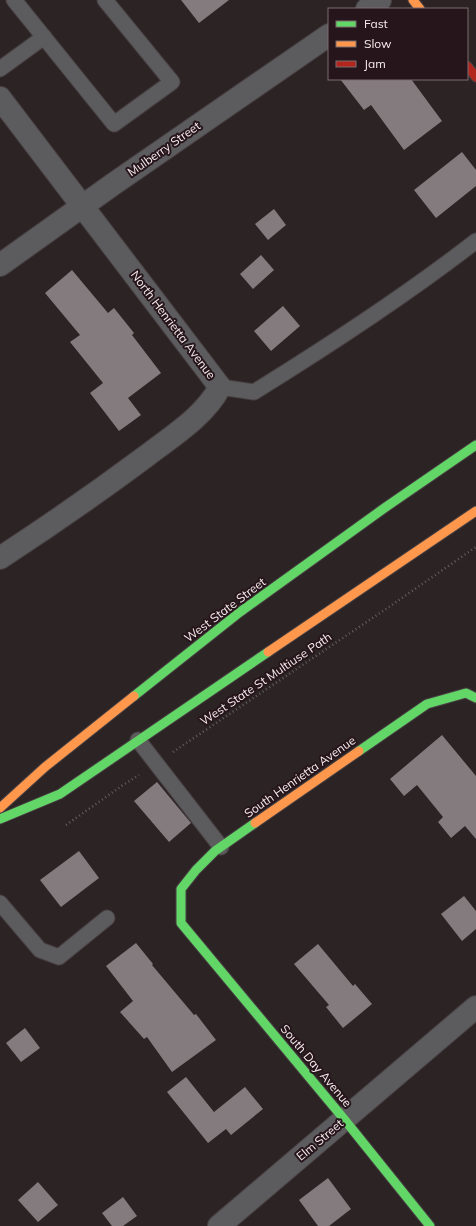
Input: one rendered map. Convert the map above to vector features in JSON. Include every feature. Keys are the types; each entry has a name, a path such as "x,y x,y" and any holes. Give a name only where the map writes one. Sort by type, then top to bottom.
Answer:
{"main road":[{"path":"413,0 419,8"},
{"path":"468,67 476,77"},
{"name":"West State Street","path":"0,808 45,767 240,612 476,445"},
{"path":"0,819 60,794 476,511"},
{"name":"South Henrietta Avenue","path":"181,923 181,889 196,870 215,851 427,704 466,693 476,698"},
{"name":"South Day Avenue","path":"181,923 344,1119 430,1226"}],"street":[{"path":"368,8 380,0"},
{"name":"Mulberry Street","path":"0,265 82,206 328,36"},
{"name":"North Henrietta Avenue","path":"0,98 220,387 215,397 190,423 123,473 0,558"},
{"name":"Elm Street","path":"219,1226 476,1007"}],"lane":[{"path":"14,0 114,124 172,82 106,0"},
{"path":"0,69 44,37"},
{"path":"220,387 254,392 337,340 435,273 476,241"},
{"path":"138,740 221,847"},
{"path":"0,903 40,950 59,957 107,918"}],"path":[{"name":"West State St Multiuse Path","path":"66,825 476,547"}],"building":[{"path":"181,0 229,0 199,23"},
{"path":"341,80 412,80 442,121 404,150 371,105 364,110"},
{"path":"462,152 476,170 476,186 436,218 414,190"},
{"path":"274,209 286,225 268,240 255,224"},
{"path":"261,255 274,270 253,289 240,274"},
{"path":"72,270 108,313 114,308 134,333 132,335 161,373 128,398 141,415 119,431 90,393 103,383 70,342 80,335 45,293"},
{"path":"283,306 300,326 271,351 254,331"},
{"path":"442,735 476,776 476,839 465,826 451,838 438,822 443,817 417,785 404,796 390,779"},
{"path":"157,782 191,823 169,842 134,801"},
{"path":"79,851 99,878 61,907 40,880"},
{"path":"464,896 476,911 476,929 462,941 441,914"},
{"path":"136,943 153,964 152,965 194,1015 196,1014 216,1040 172,1072 147,1037 144,1039 120,1012 133,1001 106,966"},
{"path":"318,944 353,986 355,984 372,1004 343,1028 326,1007 329,1005 294,964"},
{"path":"25,1028 40,1048 21,1062 6,1043"},
{"path":"186,1077 214,1112 245,1087 263,1109 231,1135 226,1129 208,1143 167,1092"},
{"path":"328,1178 351,1209 329,1226 318,1226 299,1200"},
{"path":"38,1182 58,1205 38,1222 18,1200"},
{"path":"123,1197 137,1216 123,1226 112,1226 102,1213"}],"traffic: fast":[{"path":"134,696 240,612 383,509 476,445"},
{"path":"0,819 60,794 268,652"},
{"path":"359,751 427,704 466,693 476,698"},
{"path":"255,823 215,851 196,870 181,889 181,923 344,1119 430,1226"}],"traffic: slow":[{"path":"413,0 419,8"},
{"path":"268,652 476,511"},
{"path":"0,808 45,767 134,696"},
{"path":"255,823 359,751"}],"traffic: jam":[{"path":"468,67 476,77"}]}
